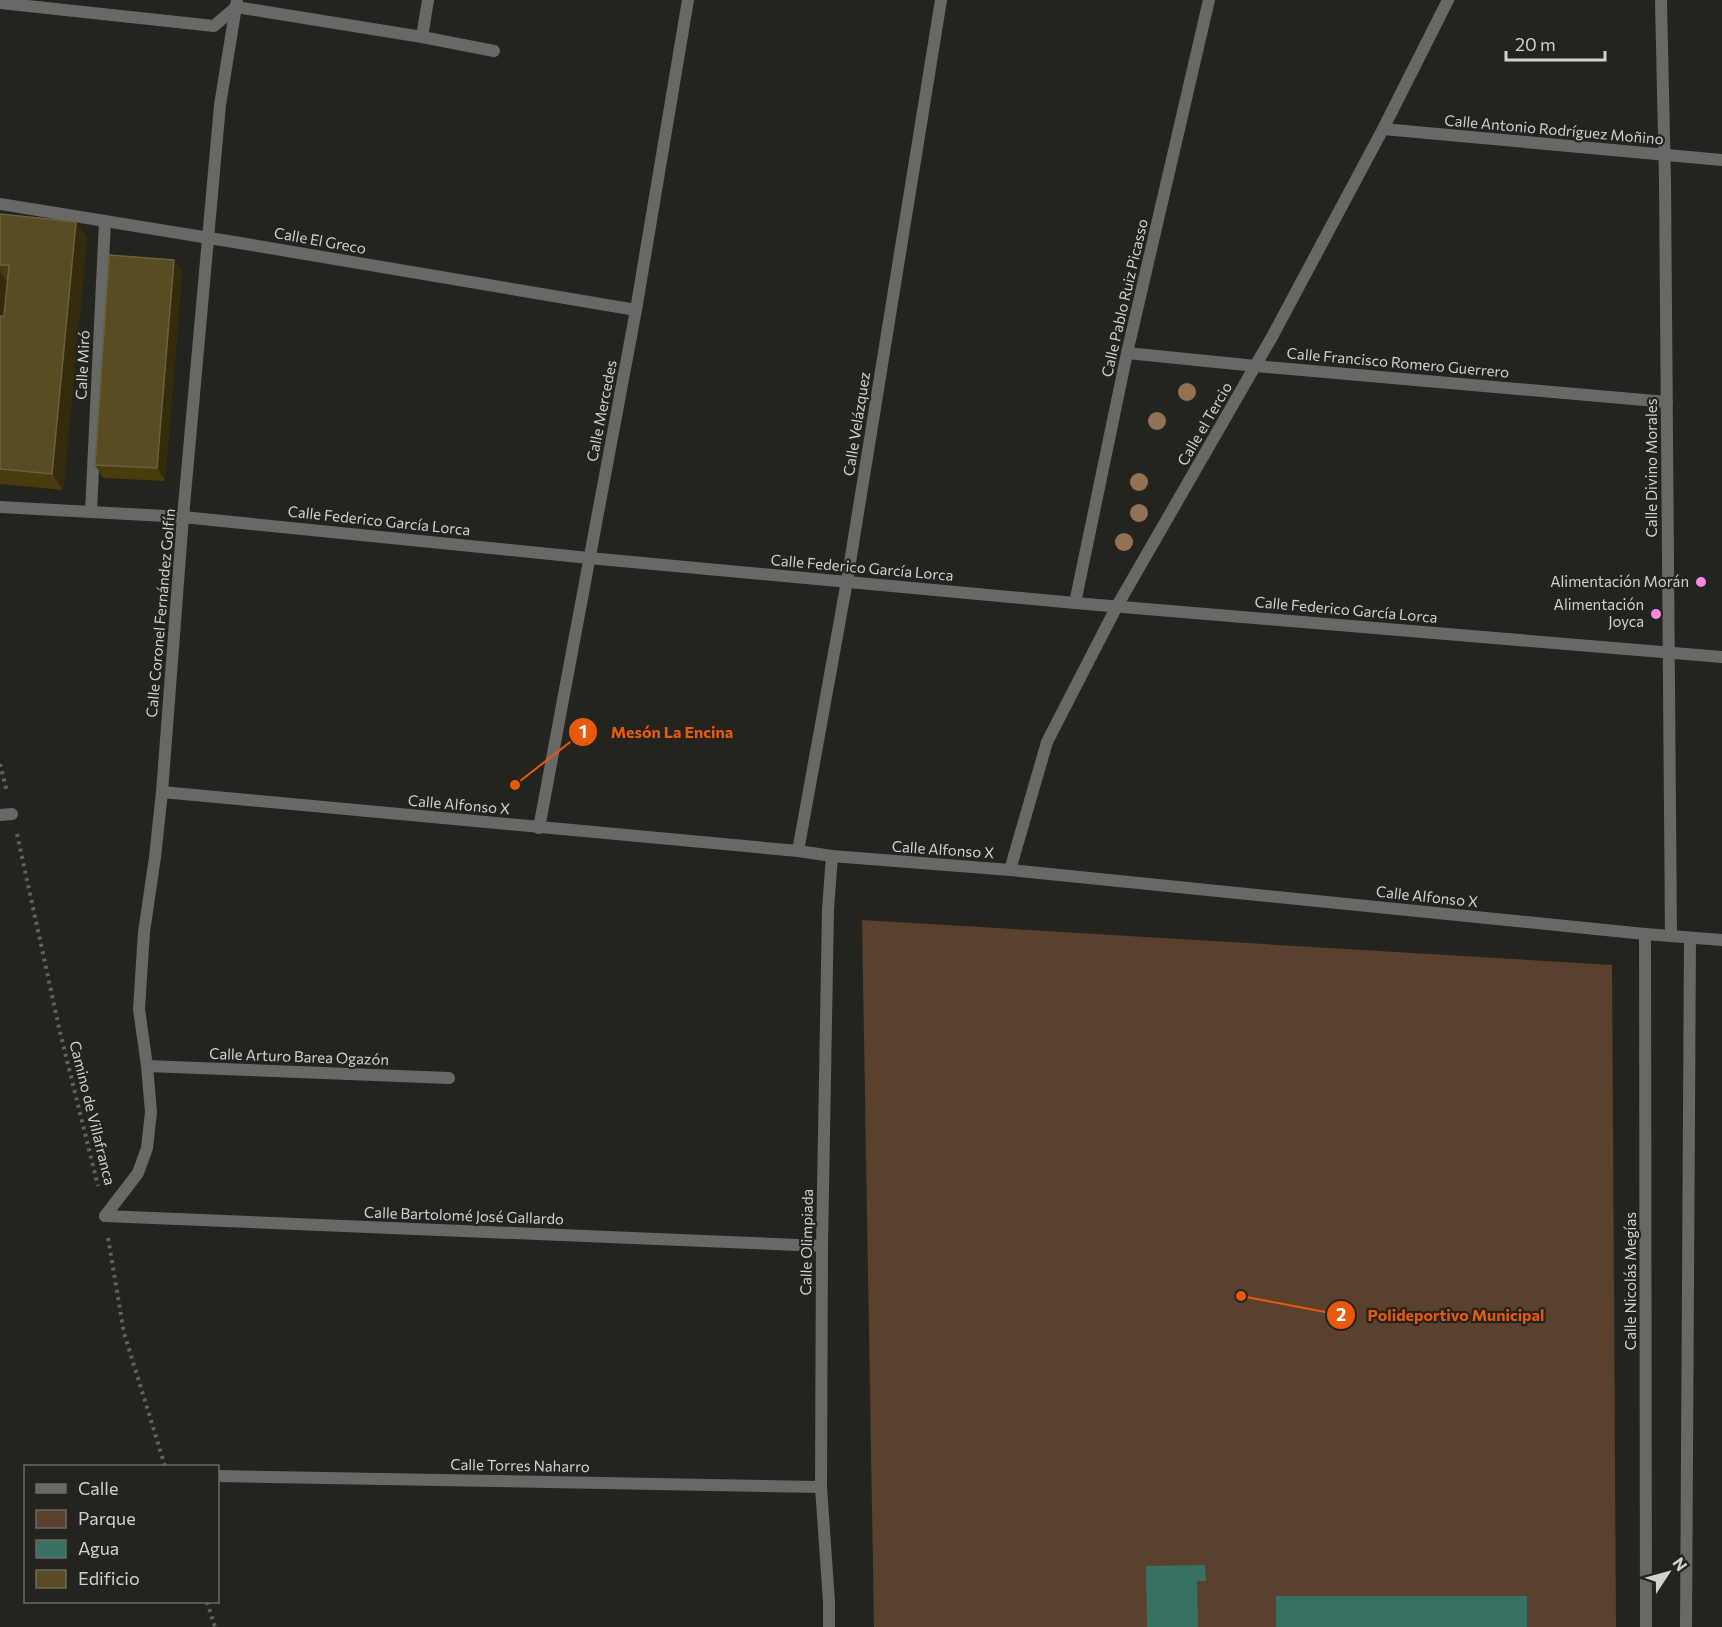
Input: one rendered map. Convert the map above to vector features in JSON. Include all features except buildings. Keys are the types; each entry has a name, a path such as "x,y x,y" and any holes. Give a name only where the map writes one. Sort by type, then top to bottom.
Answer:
{"street":[{"path":"422,37 428,0"},
{"name":"Calle Mercedes","path":"539,828 636,310 688,0"},
{"name":"Calle Velázquez","path":"798,851 847,581 941,0"},
{"name":"Calle Pablo Ruiz Picasso","path":"1075,603 1127,353 1209,0"},
{"name":"Calle el Tercio","path":"1010,870 1047,742 1118,606 1256,366 1383,129 1448,0"},
{"name":"Calle Divino Morales","path":"1661,0 1671,936"},
{"path":"0,3 214,26 237,3 494,51"},
{"name":"Calle Coronel Fernández Golfín","path":"105,1216 138,1173 147,1148 151,1112 139,1009 144,932 162,792 183,517 220,105 237,3"},
{"name":"Calle Antonio Rodríguez Moñino","path":"1383,129 1722,160"},
{"name":"Calle El Greco","path":"0,204 636,310"},
{"name":"Calle Miró","path":"91,512 105,221"},
{"name":"Calle Francisco Romero Guerrero","path":"1127,353 1667,402"},
{"name":"Calle Federico García Lorca","path":"0,507 183,517 589,558 1075,603 1722,657"},
{"name":"Calle Alfonso X","path":"162,792 832,856 1010,870 1722,940"},
{"name":"Calle Olimpiada","path":"829,1627 821,1487 822,1246 828,909 832,856"},
{"name":"Calle Nicolás Megías","path":"1646,934 1646,1627"},
{"path":"1686,1627 1690,938"},
{"name":"Calle Arturo Barea Ogazón","path":"147,1066 449,1078"},
{"name":"Calle Bartolomé José Gallardo","path":"105,1216 822,1246"},
{"name":"Calle Torres Naharro","path":"219,1476 821,1487"}],"path":[{"name":"Camino de Villafranca","path":"0,764 6,814 105,1216 124,1333 164,1465"},
{"path":"207,1603 215,1627"}],"green space":[{"path":"862,920 1612,965 1616,1627 874,1627"}],"water":[{"path":"1205,1565 1206,1581 1197,1581 1198,1627 1147,1627 1146,1566"},
{"path":"1276,1596 1527,1596 1527,1627 1276,1627"}],"place":[{"name":"Alimentación Morán","path":"1701,582"},
{"name":"Alimentación Joyca","path":"1656,614"},
{"name":"Mesón La Encina","path":"515,785"},
{"name":"Polideportivo Municipal","path":"1241,1296"}]}
